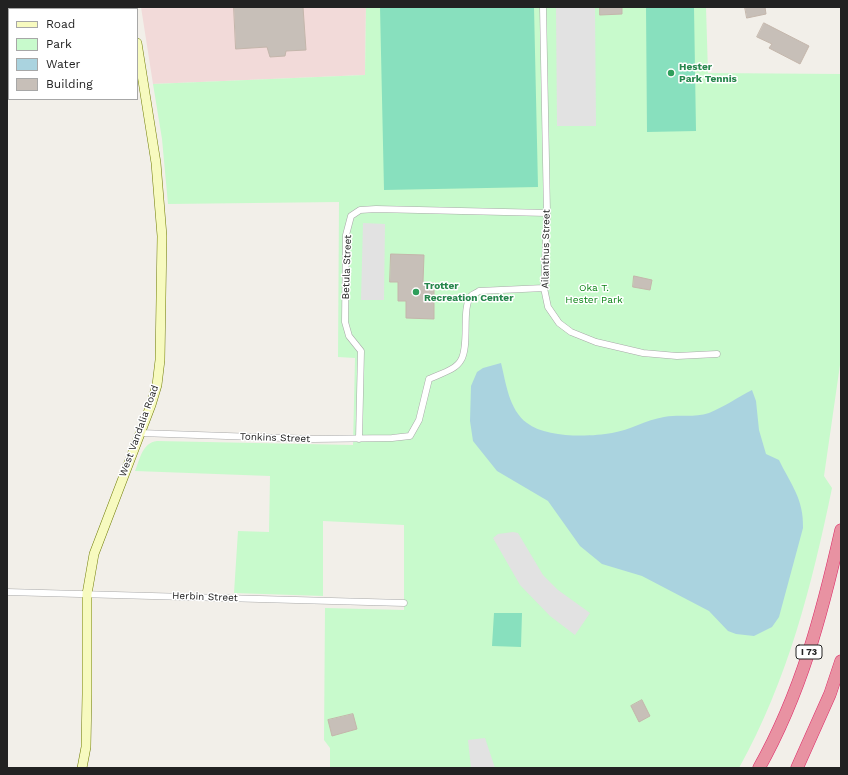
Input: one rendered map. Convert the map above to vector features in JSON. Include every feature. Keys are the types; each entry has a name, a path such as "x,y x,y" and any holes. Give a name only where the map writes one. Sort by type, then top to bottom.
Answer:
{"highway":[{"name":"I 73","path":"759,768 772,744 800,680 824,605 841,530"},
{"path":"797,768 830,694 841,661"}],"street":[{"name":"Ailanthus Street","path":"544,7 547,213 544,288 548,307 559,323 584,338 643,353 677,356 717,354"},
{"name":"West Vandalia Road","path":"82,768 86,747 88,694 87,594 94,554 157,384 160,360 162,236 156,163 138,49"},
{"name":"Betula Street","path":"359,439 361,352 349,336 345,322 346,235 351,216 360,210 376,209 547,213"},
{"name":"Tonkins Street","path":"140,433 359,439 410,436 418,420 429,379 454,367 462,360 465,347 468,307 471,297 479,291 544,288"},
{"name":"Herbin Street","path":"7,592 404,603"}],"shaded area":[{"path":"141,7 366,7 365,75 153,84"},
{"path":"556,7 595,7 596,126 557,126"},
{"path":"363,223 385,224 384,300 361,300"},
{"path":"513,532 518,533 543,575 558,590 590,613 575,635 550,616 520,585 493,538 498,534"},
{"path":"485,738 495,768 471,768 468,740"}],"green space":[{"name":"Oka T. Hester Park","path":"366,7 706,7 708,73 841,74 841,358 824,476 832,488 807,596 785,666 756,735 739,768 330,768 330,748 324,740 325,608 404,610 404,525 323,521 323,596 234,593 238,531 269,532 270,476 135,471 142,452 152,442 157,441 353,445 355,358 338,357 339,202 168,204 162,139 153,84 365,75"},
{"path":"380,7 534,7 538,187 384,190"},
{"name":"Hester Park Tennis","path":"646,7 694,7 696,131 647,132"},
{"path":"494,613 522,613 521,647 492,646"}],"water":[{"path":"501,363 509,396 521,418 535,428 556,434 580,436 612,433 664,417 692,416 709,413 752,390 756,401 759,430 766,454 779,460 796,492 803,518 803,528 779,617 772,627 754,636 736,634 728,631 709,611 642,576 602,564 580,546 548,501 497,471 473,441 470,421 471,386 477,372 483,368"}],"building":[{"path":"234,7 303,7 306,50 286,51 285,56 270,57 267,47 236,49"},
{"path":"600,7 622,7 622,14 600,15"},
{"path":"745,7 765,7 766,14 747,18"},
{"path":"764,23 809,46 800,64 769,48 772,44 757,37"},
{"name":"Trotter Recreation Center","path":"391,254 424,255 423,282 434,283 434,319 406,318 406,301 398,301 398,282 390,282"},
{"path":"634,276 652,280 650,290 633,287"},
{"path":"642,700 650,716 639,722 631,706"},
{"path":"353,714 357,729 332,736 328,720"}],"place":[{"name":"Hester Park Tennis","path":"671,73"},
{"name":"Trotter Recreation Center","path":"416,292"}]}
